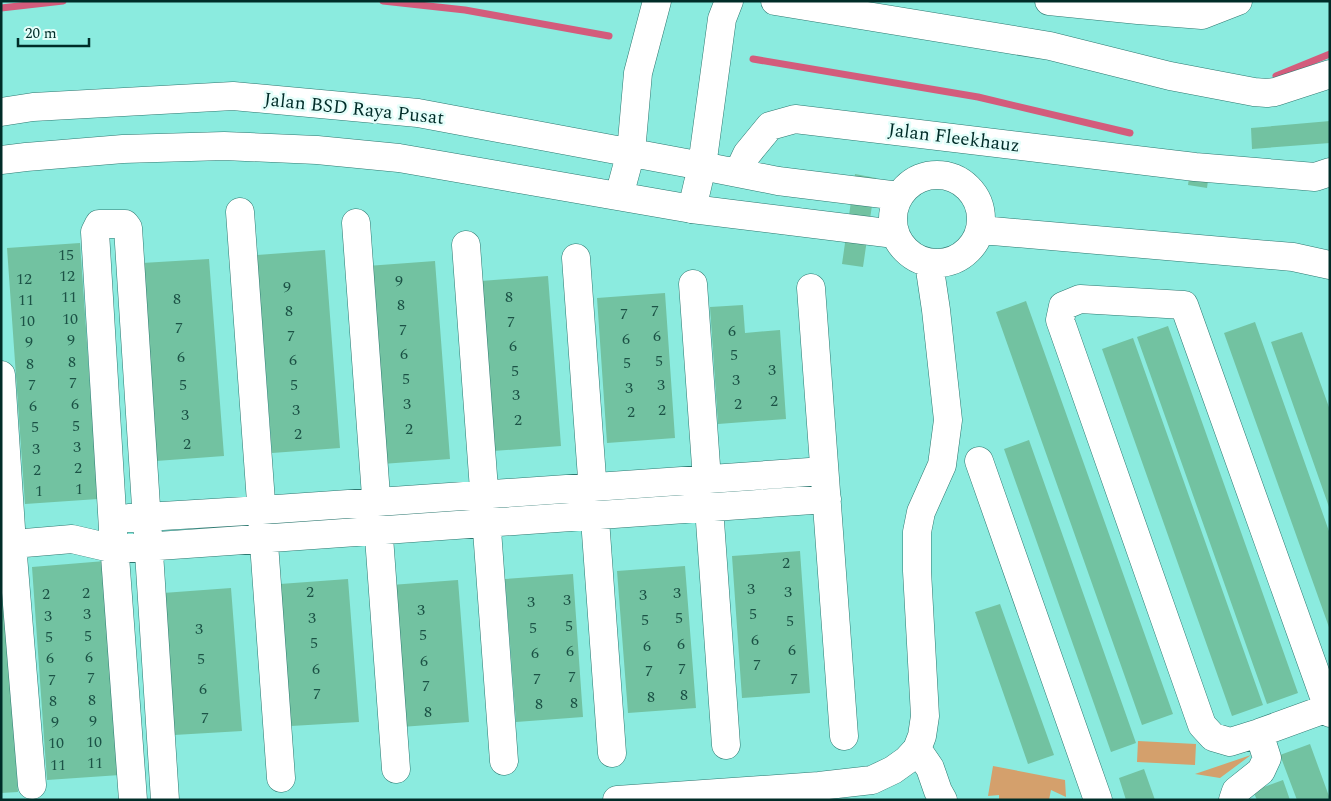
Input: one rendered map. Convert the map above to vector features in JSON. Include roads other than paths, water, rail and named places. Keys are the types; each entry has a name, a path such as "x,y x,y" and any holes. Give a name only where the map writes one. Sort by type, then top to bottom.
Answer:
{"street":[{"path":"619,196 631,152 638,74 657,1"},
{"path":"692,209 702,166 722,19 729,1"},
{"path":"774,1 1050,46 1170,76 1254,92 1275,92 1330,74"},
{"path":"1049,1 1202,15 1238,1"},
{"name":"Jalan BSD Raya Pusat","path":"1,112 33,106 234,96 418,113 778,181 899,196"},
{"name":"Jalan Fleekhauz","path":"738,173 747,154 770,126 795,119 1195,167 1325,178"},
{"path":"1,160 124,149 224,146 317,150 399,158 692,209 895,234"},
{"path":"934,175 947,176 960,182 971,191 978,203 981,230 973,244 964,254 952,261 936,263 920,260 905,250 895,234 893,214 899,196 908,186 920,178 934,175"},
{"path":"773,219 778,181"},
{"path":"240,212 281,778"},
{"path":"356,223 396,769"},
{"path":"133,800 113,519 96,232 98,224 125,224 128,228 165,800"},
{"path":"981,230 1293,256 1330,264"},
{"path":"466,245 504,761"},
{"path":"576,258 612,753"},
{"path":"617,800 819,786 872,780 893,770 912,754 922,736 925,716 917,571 917,532 921,512 942,465 948,420 936,310 936,263"},
{"path":"693,284 726,745"},
{"path":"811,288 844,736"},
{"path":"1080,299 1184,305 1329,710 1230,742 1213,737 1202,725 1060,320 1064,306 1080,299"},
{"path":"1,375 7,545 32,785"},
{"path":"979,461 1098,800"},
{"path":"72,540 113,519 824,471"},
{"path":"7,545 72,540 115,549 826,499"},
{"path":"1233,800 1236,791 1261,771 1267,758 1259,733"},
{"path":"912,754 926,800"},
{"path":"912,754 930,768 943,800"}],"waterway":[{"path":"1,8 63,1"},
{"path":"383,1 465,10 609,36"},
{"path":"1276,76 1330,54"},
{"path":"753,59 978,97 1130,133"}]}
